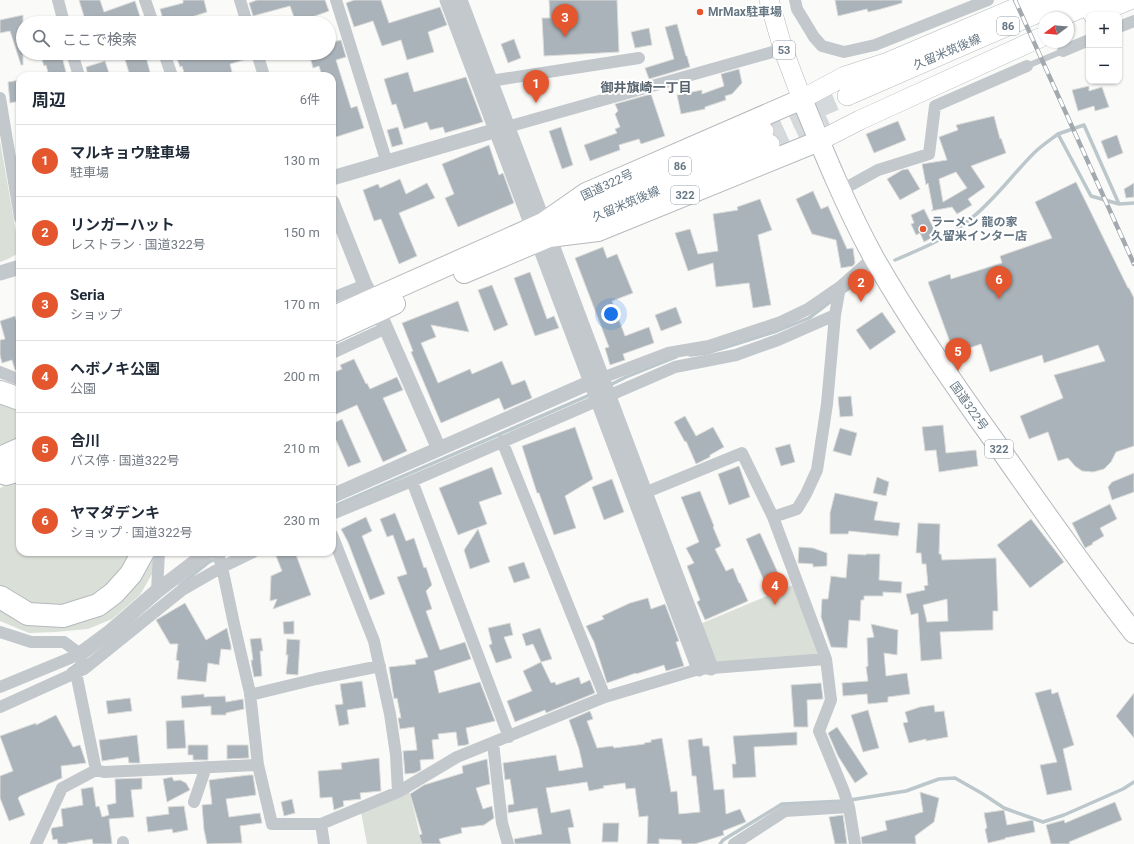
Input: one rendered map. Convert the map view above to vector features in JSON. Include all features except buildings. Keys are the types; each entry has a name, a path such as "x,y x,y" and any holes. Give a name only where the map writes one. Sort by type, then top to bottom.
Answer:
{"highway":[{"name":"国道322号","path":"336,331 376,306 541,232 586,193 802,99 840,191 874,257 944,370 1036,501 1134,634"},
{"name":"国道322号","path":"541,232 598,231 819,141"},
{"name":"国道322号","path":"336,315 376,306"},
{"path":"0,392 16,398"},
{"path":"9,469 16,456"},
{"path":"0,583 17,598 56,605 96,593 110,578 123,556"},
{"path":"0,597 28,614 63,616 98,604 114,593 131,574 140,556"}],"main road":[{"name":"53","path":"769,0 783,49 802,99"},
{"name":"86","path":"802,99 845,76 888,62 928,46 1034,0"},
{"name":"久留米筑後線","path":"1042,12 1068,0"},
{"path":"1072,12 1100,0"},
{"path":"1100,12 1130,0"},
{"name":"久留米筑後線","path":"1038,14 849,102 1038,26"},
{"path":"1074,23 1086,18"},
{"name":"86","path":"819,141 867,116 1038,39"},
{"name":"久留米筑後線","path":"541,232 767,138"}],"street":[{"path":"58,0 62,16"},
{"path":"146,0 151,16"},
{"path":"240,0 245,16"},
{"path":"336,0 387,163"},
{"path":"448,0 502,128 705,668"},
{"path":"460,0 490,81 502,128"},
{"path":"795,0 797,9 814,38 822,46 844,52 875,45 988,0"},
{"path":"1122,26 1134,20"},
{"path":"1063,51 1086,41"},
{"path":"336,177 502,128 783,49"},
{"path":"490,81 639,58"},
{"path":"74,60 78,72"},
{"path":"166,60 171,72"},
{"path":"259,60 263,72"},
{"path":"840,191 878,170 929,154 934,106 1027,66"},
{"path":"0,98 16,194"},
{"path":"336,211 446,466"},
{"path":"336,512 412,481 502,441 668,353 709,346 781,322 808,309 840,287 874,257"},
{"path":"0,273 16,268"},
{"path":"773,517 797,509 817,470 827,404 834,314 840,287"},
{"path":"336,299 376,306"},
{"path":"336,349 376,306"},
{"path":"336,494 439,449 600,389 675,366 736,354 778,340 834,314"},
{"path":"0,372 16,378"},
{"path":"502,441 605,697"},
{"path":"641,495 742,453 773,517 826,659 831,700 819,731 849,807 856,844"},
{"path":"412,481 509,737"},
{"path":"336,545 374,641 390,714 396,755 398,792"},
{"path":"157,590 159,556"},
{"path":"0,687 80,654 111,631 157,590 203,556"},
{"path":"218,556 250,695 258,765 272,824 321,824 398,792 457,757 605,697 705,668 826,659"},
{"path":"0,707 80,671 182,590 245,556"},
{"path":"0,632 31,642 64,642 80,654"},
{"path":"80,654 80,671 96,770"},
{"path":"250,695 316,679 380,666"},
{"path":"493,743 502,823 508,844"},
{"path":"36,844 62,788 96,770 104,772 258,765"},
{"path":"194,802 206,768"},
{"path":"734,844 785,811 849,807"},
{"path":"321,824 324,844"}],"lane":[{"path":"1027,66 1063,51"}],"shaded area":[{"path":"0,141 16,232 16,255 0,262"},
{"path":"0,398 16,402 16,442 0,447"},
{"path":"16,481 16,556 154,556 152,574 140,595 112,619 88,629 29,633 0,621 0,488"},
{"path":"798,583 826,659 704,668 693,627"},
{"path":"409,790 422,844 367,844 360,807"}],"waterway":[{"path":"1058,134 1084,125 1119,204"},
{"path":"895,260 924,248 968,221 994,197 1034,153 1058,134 1091,196 1119,204 1134,203"},
{"path":"842,293 865,277"},
{"path":"690,355 707,353 777,331 809,318 835,298"},
{"path":"608,386 626,377 676,357"},
{"path":"336,505 592,394"},
{"path":"180,585 209,562 222,556"},
{"path":"69,670 80,662"},
{"path":"720,844 723,840 782,804 844,801 906,791 939,779 955,778 1004,808 1043,822 1064,815 1123,789 1134,782"}],"tunnel":[{"path":"764,131 847,96"},
{"path":"770,144 827,118"}],"railway":[{"path":"1015,0 1134,264"}],"place":[{"name":"MrMax駐車場","path":"700,12"},
{"name":"Seria","path":"565,37"},
{"name":"マルキョウ駐車場","path":"536,103"},
{"name":"ラーメン 龍の家 久留米インター店","path":"923,229"},
{"name":"ヤマダデンキ","path":"999,299"},
{"name":"リンガーハット","path":"861,302"},
{"name":"合川","path":"958,371"},
{"name":"ヘボノキ公園","path":"775,605"}],"district":[{"name":"御井旗崎一丁目","path":"646,87"}]}
